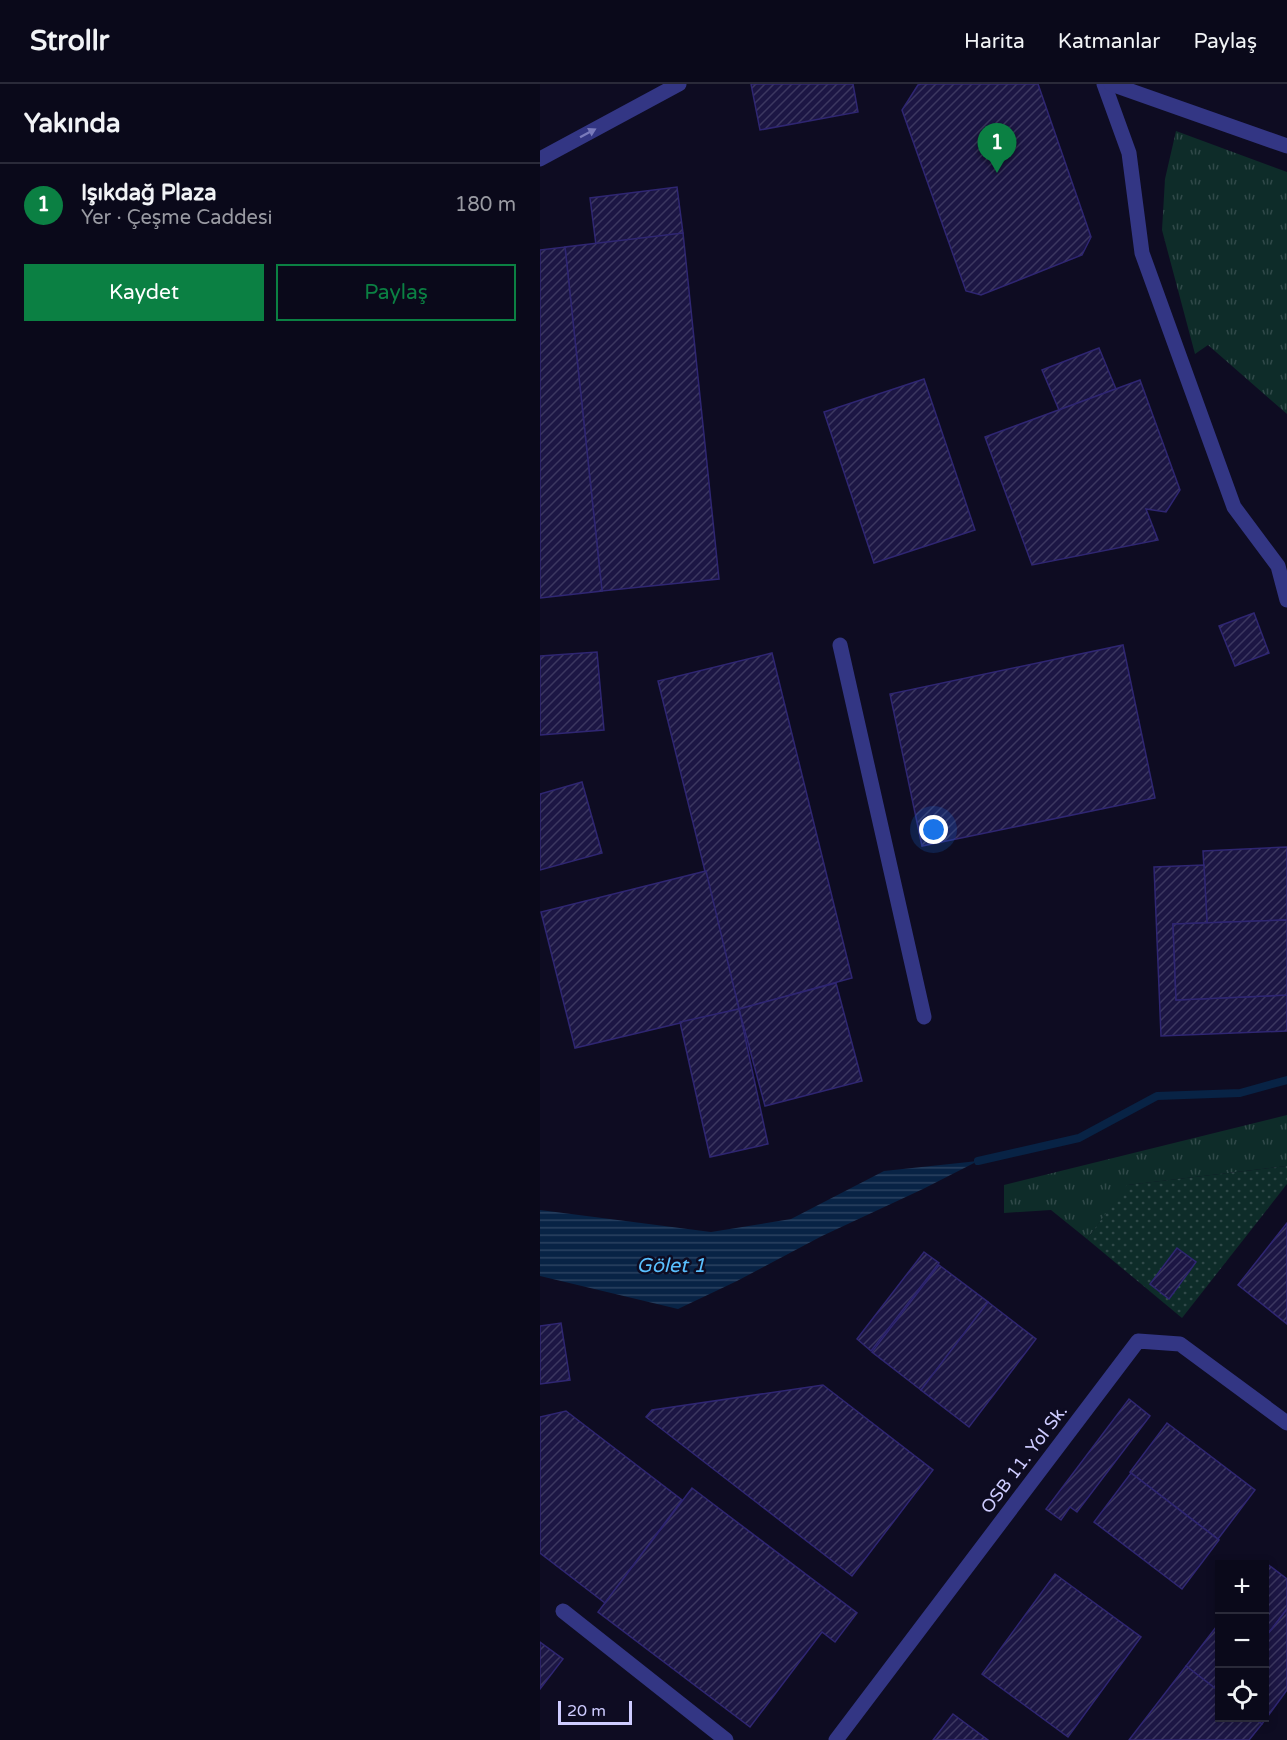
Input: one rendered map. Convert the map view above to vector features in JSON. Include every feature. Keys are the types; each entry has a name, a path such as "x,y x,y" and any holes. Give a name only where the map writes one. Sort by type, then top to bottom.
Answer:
{"street":[{"path":"637,107 662,84"},
{"path":"540,159 679,84"},
{"path":"1104,84 1129,153 1142,253 1233,507 1278,566 1287,600"},
{"path":"1111,84 1287,146"},
{"path":"840,645 924,1017"},
{"name":"OSB 11. Yol Sk.","path":"836,1740 1138,1341 1180,1344 1287,1423"},
{"path":"562,1611 726,1740"}],"green space":[{"path":"1176,131 1287,172 1287,414 1208,345 1195,354 1162,230 1165,179"},
{"path":"1287,1115 1287,1166 1128,1185 1087,1239 1051,1210 1004,1213 1004,1185"},
{"path":"1287,1166 1287,1184 1182,1318 1087,1239 1127,1185"}],"water":[{"name":"Gölet 1","path":"978,1161 678,1309 540,1276 540,1210 711,1232 791,1219 884,1171"}],"building":[{"path":"751,84 853,84 858,112 760,130"},
{"path":"1038,84 1091,237 1082,255 981,295 966,291 902,110 918,85"},
{"path":"677,187 683,233 596,245 590,198"},
{"path":"683,233 719,579 602,591 565,247"},
{"path":"565,247 602,591 540,598 540,250"},
{"path":"1099,348 1116,389 1059,410 1042,370"},
{"path":"924,379 975,530 874,563 824,412"},
{"path":"1140,380 1180,490 1166,512 1146,509 1158,540 1032,565 985,437"},
{"path":"1254,613 1269,653 1235,666 1219,626"},
{"path":"1123,645 1155,798 922,846 890,694"},
{"path":"597,652 604,730 540,735 540,656"},
{"path":"772,653 852,978 739,1009 658,681"},
{"path":"582,782 602,853 540,870 540,794"},
{"path":"1287,847 1287,920 1207,923 1203,851"},
{"path":"1204,865 1207,923 1173,924 1176,1000 1287,995 1287,1031 1161,1036 1154,867"},
{"path":"706,871 739,1009 575,1048 541,912"},
{"path":"1287,920 1287,995 1176,1000 1173,924"},
{"path":"836,983 862,1081 765,1106 739,1009"},
{"path":"739,1009 768,1144 710,1157 680,1022"},
{"path":"1287,1223 1287,1324 1238,1285"},
{"path":"1177,1248 1196,1262 1169,1299 1150,1284"},
{"path":"924,1252 939,1263 871,1351 857,1339"},
{"path":"939,1265 988,1302 921,1390 872,1352"},
{"path":"988,1302 1036,1339 969,1427 921,1390"},
{"path":"561,1323 570,1380 540,1384 540,1326"},
{"path":"823,1385 933,1470 852,1576 646,1417 652,1410"},
{"path":"1129,1399 1150,1416 1077,1512 1070,1507 1061,1520 1046,1509"},
{"path":"566,1411 682,1500 605,1603 540,1553 540,1417"},
{"path":"1167,1423 1255,1490 1218,1539 1130,1472"},
{"path":"1131,1473 1219,1540 1182,1589 1094,1522"},
{"path":"692,1488 857,1613 835,1642 822,1632 750,1727 598,1612"},
{"path":"1269,1565 1287,1579 1287,1609 1269,1632"},
{"path":"1055,1574 1141,1637 1068,1737 982,1674"},
{"path":"1287,1609 1287,1690 1269,1714 1269,1668 1269,1632"},
{"path":"1215,1628 1215,1688 1186,1666"},
{"path":"540,1642 563,1659 540,1689"},
{"path":"1186,1666 1215,1688 1215,1722 1259,1722 1262,1724 1249,1740 1129,1740"},
{"path":"953,1714 988,1740 933,1740"}],"waterway":[{"path":"978,1161 1079,1138 1157,1096 1240,1093 1287,1080"}],"place":[{"name":"Işıkdağ Plaza","path":"997,173"}]}
